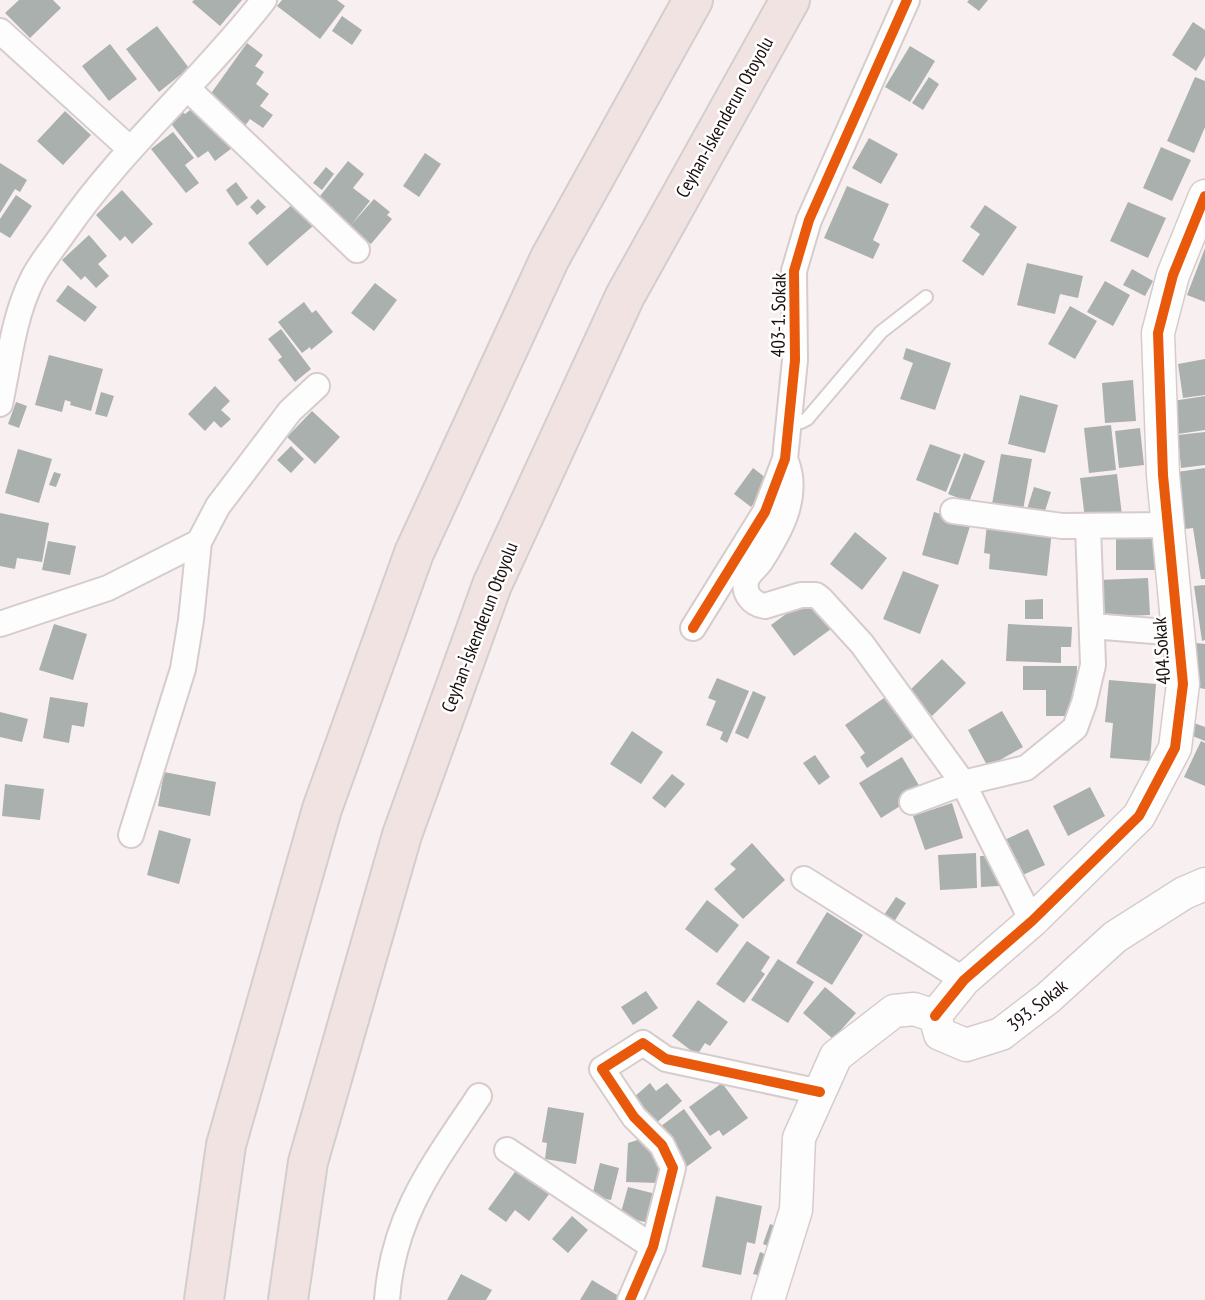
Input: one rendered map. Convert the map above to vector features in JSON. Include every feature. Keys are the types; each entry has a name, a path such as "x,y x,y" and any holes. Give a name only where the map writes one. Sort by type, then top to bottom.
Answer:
{"highway":[{"path":"204,1300 226,1145 322,809 414,553 550,258 693,0"},
{"name":"Ceyhan-İskenderun Otoyolu","path":"289,1300 308,1162 402,835 492,585 625,296 790,0"}],"street":[{"path":"0,404 19,312 32,278 83,205 129,148 187,88 264,0"},
{"name":"403-1. Sokak","path":"693,628 765,512 785,459 795,360 793,271 809,220 906,0"},
{"path":"0,31 129,148"},
{"path":"187,88 357,250"},
{"name":"404.Sokak","path":"935,1016 964,980 1032,921 1139,816 1175,748 1183,684 1163,475 1158,333 1172,275 1205,196"},
{"path":"131,835 183,669 199,542 226,496 290,411 317,386"},
{"path":"785,459 792,478 789,502 778,536 747,579 746,592 754,603 765,606 801,594 821,599 862,644 963,783 1032,921"},
{"path":"953,511 1062,526 1167,526"},
{"path":"912,802 963,783 1026,768 1075,728 1093,665 1088,526"},
{"path":"0,624 108,589 199,542"},
{"path":"1092,626 1178,633"},
{"path":"804,879 964,980"},
{"name":"393. Sokak","path":"935,1016 940,1034 966,1045 1001,1034 1048,998 1115,937 1184,893 1205,884"},
{"path":"768,1300 796,1210 799,1138 836,1056 894,1011 914,1009 935,1016"},
{"path":"630,1300 653,1247 673,1168 662,1145 634,1117 602,1069 643,1043 666,1059 820,1092"},
{"path":"387,1300 389,1271 402,1226 426,1176 479,1096"},
{"path":"507,1150 653,1247"}],"lane":[{"path":"789,422 807,419 881,332 926,297"}],"building":[{"path":"19,0 53,0 61,8 30,38 5,13"},
{"path":"242,0 220,26 192,2"},
{"path":"282,0 337,0 345,6 320,39 277,6"},
{"path":"988,0 979,11 967,2"},
{"path":"342,16 362,30 352,45 332,31"},
{"path":"1193,22 1205,30 1205,56 1196,71 1172,55"},
{"path":"157,26 189,68 159,92 126,49"},
{"path":"247,43 263,55 255,66 264,72 256,84 269,94 260,106 273,115 263,128 250,119 245,126 207,99"},
{"path":"110,44 137,79 109,101 82,66"},
{"path":"910,46 935,61 910,102 885,87"},
{"path":"929,77 939,84 923,110 912,103"},
{"path":"1195,77 1205,81 1205,127 1194,153 1167,141"},
{"path":"194,107 206,114 232,148 215,161 208,151 198,158 169,121 182,111 185,114"},
{"path":"65,111 91,135 63,165 37,141"},
{"path":"173,132 194,158 185,165 199,183 186,193 151,149"},
{"path":"869,138 898,154 881,184 852,168"},
{"path":"1161,147 1191,160 1172,201 1143,188"},
{"path":"425,153 441,164 419,197 403,186"},
{"path":"348,161 364,174 353,188 370,201 351,225 374,199 390,212 387,215 392,219 371,244 316,201"},
{"path":"0,163 27,180 20,192 15,189 0,213"},
{"path":"326,167 334,174 322,190 313,183"},
{"path":"236,182 248,198 237,206 226,190"},
{"path":"847,186 889,204 873,240 880,244 873,259 824,238"},
{"path":"122,190 153,224 132,244 125,236 120,241 96,215"},
{"path":"16,195 32,206 10,238 0,232 0,219"},
{"path":"258,199 266,207 257,215 250,207"},
{"path":"1128,202 1166,218 1148,258 1110,241"},
{"path":"294,203 313,226 267,266 248,243"},
{"path":"985,205 1017,227 983,276 962,261 980,234 970,227"},
{"path":"89,235 107,256 98,264 109,276 96,288 85,276 81,280 62,260"},
{"path":"1205,248 1205,302 1187,295"},
{"path":"1027,263 1083,276 1078,298 1060,294 1055,314 1017,305"},
{"path":"1132,269 1153,281 1145,296 1123,285"},
{"path":"1105,281 1130,295 1113,326 1087,312"},
{"path":"375,283 397,300 374,331 351,313"},
{"path":"68,285 97,307 85,322 56,301"},
{"path":"304,302 312,313 316,310 333,332 311,350 310,347 302,353 278,322"},
{"path":"1070,306 1097,321 1075,359 1048,344"},
{"path":"281,329 311,369 295,382 278,360 282,357 268,339"},
{"path":"906,348 951,363 935,410 900,399 913,363 903,359"},
{"path":"49,355 103,369 91,411 70,405 71,402 65,400 62,412 35,405"},
{"path":"1205,359 1205,395 1183,398 1178,364"},
{"path":"1133,380 1136,421 1105,423 1102,383"},
{"path":"215,386 230,401 221,410 231,419 221,428 214,421 205,431 188,414"},
{"path":"101,392 114,396 107,417 95,414"},
{"path":"1020,395 1058,405 1045,453 1008,444"},
{"path":"1205,396 1205,430 1171,435 1166,402"},
{"path":"16,402 27,406 19,428 8,424"},
{"path":"312,411 340,437 315,464 287,437"},
{"path":"1111,425 1116,470 1089,473 1084,428"},
{"path":"1140,428 1144,465 1119,468 1115,431"},
{"path":"1205,432 1205,465 1181,468 1178,435"},
{"path":"930,444 961,455 946,492 916,480"},
{"path":"291,446 304,459 291,473 277,460"},
{"path":"18,449 52,459 39,503 5,493"},
{"path":"964,453 985,461 969,502 948,494"},
{"path":"1001,454 1032,459 1023,510 992,504"},
{"path":"753,468 771,482 751,507 734,494"},
{"path":"1205,468 1205,579 1201,579 1193,528 1185,529 1177,472"},
{"path":"54,472 61,474 56,487 49,485"},
{"path":"1117,474 1122,515 1085,519 1080,478"},
{"path":"1034,487 1051,492 1044,514 1027,509"},
{"path":"934,512 971,523 958,565 922,555"},
{"path":"0,513 49,523 42,562 17,558 15,569 0,566"},
{"path":"987,524 1052,531 1047,576 989,569 990,554 984,553"},
{"path":"1116,530 1157,530 1156,570 1116,570"},
{"path":"855,532 887,558 862,590 830,564"},
{"path":"48,541 76,546 70,575 42,570"},
{"path":"903,571 939,585 920,634 883,619"},
{"path":"1148,578 1150,615 1100,617 1099,580"},
{"path":"1205,585 1205,640 1202,641 1194,586"},
{"path":"808,598 831,629 794,656 771,625"},
{"path":"1043,599 1043,619 1025,619 1025,600"},
{"path":"54,624 87,634 73,680 39,670"},
{"path":"1008,624 1072,627 1071,647 1061,647 1061,663 1006,661"},
{"path":"1196,643 1205,644 1205,689 1189,686"},
{"path":"942,659 966,683 932,716 908,692"},
{"path":"1023,666 1077,666 1076,716 1046,716 1046,690 1023,690"},
{"path":"717,678 749,691 727,743 720,739 723,732 706,725 716,701 708,698"},
{"path":"1109,680 1156,684 1150,761 1110,758 1113,723 1105,722"},
{"path":"753,691 766,697 748,739 735,733"},
{"path":"50,697 88,703 84,727 72,725 69,743 43,738"},
{"path":"884,698 895,713 900,709 918,734 867,768 860,757 865,753 845,725"},
{"path":"1002,711 1023,747 988,767 968,730"},
{"path":"0,712 28,719 22,742 0,737"},
{"path":"1194,723 1205,727 1205,741 1190,735"},
{"path":"632,731 663,752 641,784 610,764"},
{"path":"1201,741 1205,743 1205,786 1184,777"},
{"path":"815,755 830,777 819,785 803,763"},
{"path":"902,757 920,787 905,803 881,818 859,783"},
{"path":"164,772 216,782 210,816 158,806"},
{"path":"672,774 685,784 665,808 652,798"},
{"path":"5,784 44,789 40,820 2,816"},
{"path":"1090,787 1105,816 1068,836 1053,806"},
{"path":"952,803 963,838 925,850 913,816"},
{"path":"1028,829 1045,865 1016,878 1000,842"},
{"path":"159,830 191,839 179,884 147,875"},
{"path":"752,843 785,880 743,919 714,889 736,869 730,864"},
{"path":"976,853 977,888 940,890 938,855"},
{"path":"980,856 990,856 990,865 998,865 999,886 981,887"},
{"path":"896,897 906,903 892,925 882,918"},
{"path":"707,900 739,925 717,953 685,929"},
{"path":"827,912 863,935 832,985 796,963"},
{"path":"747,941 770,957 761,971 765,974 744,1003 716,984"},
{"path":"778,959 814,982 788,1023 751,1000"},
{"path":"825,987 856,1013 833,1039 803,1013"},
{"path":"646,991 658,1008 633,1025 621,1007"},
{"path":"698,1000 728,1022 710,1046 705,1043 697,1055 672,1036"},
{"path":"650,1083 656,1091 667,1083 682,1101 655,1124 633,1098"},
{"path":"722,1083 748,1118 723,1136 719,1130 710,1136 689,1107"},
{"path":"548,1107 584,1113 576,1164 545,1159 547,1143 542,1142"},
{"path":"684,1109 712,1148 685,1168 657,1129"},
{"path":"647,1137 661,1160 659,1183 626,1182 628,1143"},
{"path":"600,1163 619,1168 611,1200 592,1196"},
{"path":"517,1169 550,1193 529,1221 515,1210 506,1222 488,1209"},
{"path":"628,1187 656,1194 649,1223 620,1216"},
{"path":"716,1196 762,1206 755,1244 747,1242 741,1275 702,1267"},
{"path":"572,1216 588,1230 568,1253 552,1239"},
{"path":"770,1224 781,1228 773,1248 763,1244"},
{"path":"760,1252 769,1256 762,1276 753,1274"},
{"path":"461,1274 492,1290 486,1300 447,1300"},
{"path":"592,1280 622,1298 621,1300 580,1300"}],"cycle path":[{"path":"693,628 765,512 785,459 795,360 794,271 809,220 907,0"},
{"path":"935,1016 964,980 1032,921 1139,816 1175,748 1183,684 1163,475 1158,333 1173,275 1205,196"},
{"path":"630,1300 653,1247 673,1168 662,1145 634,1117 602,1069 643,1043 666,1059 820,1092"}]}
